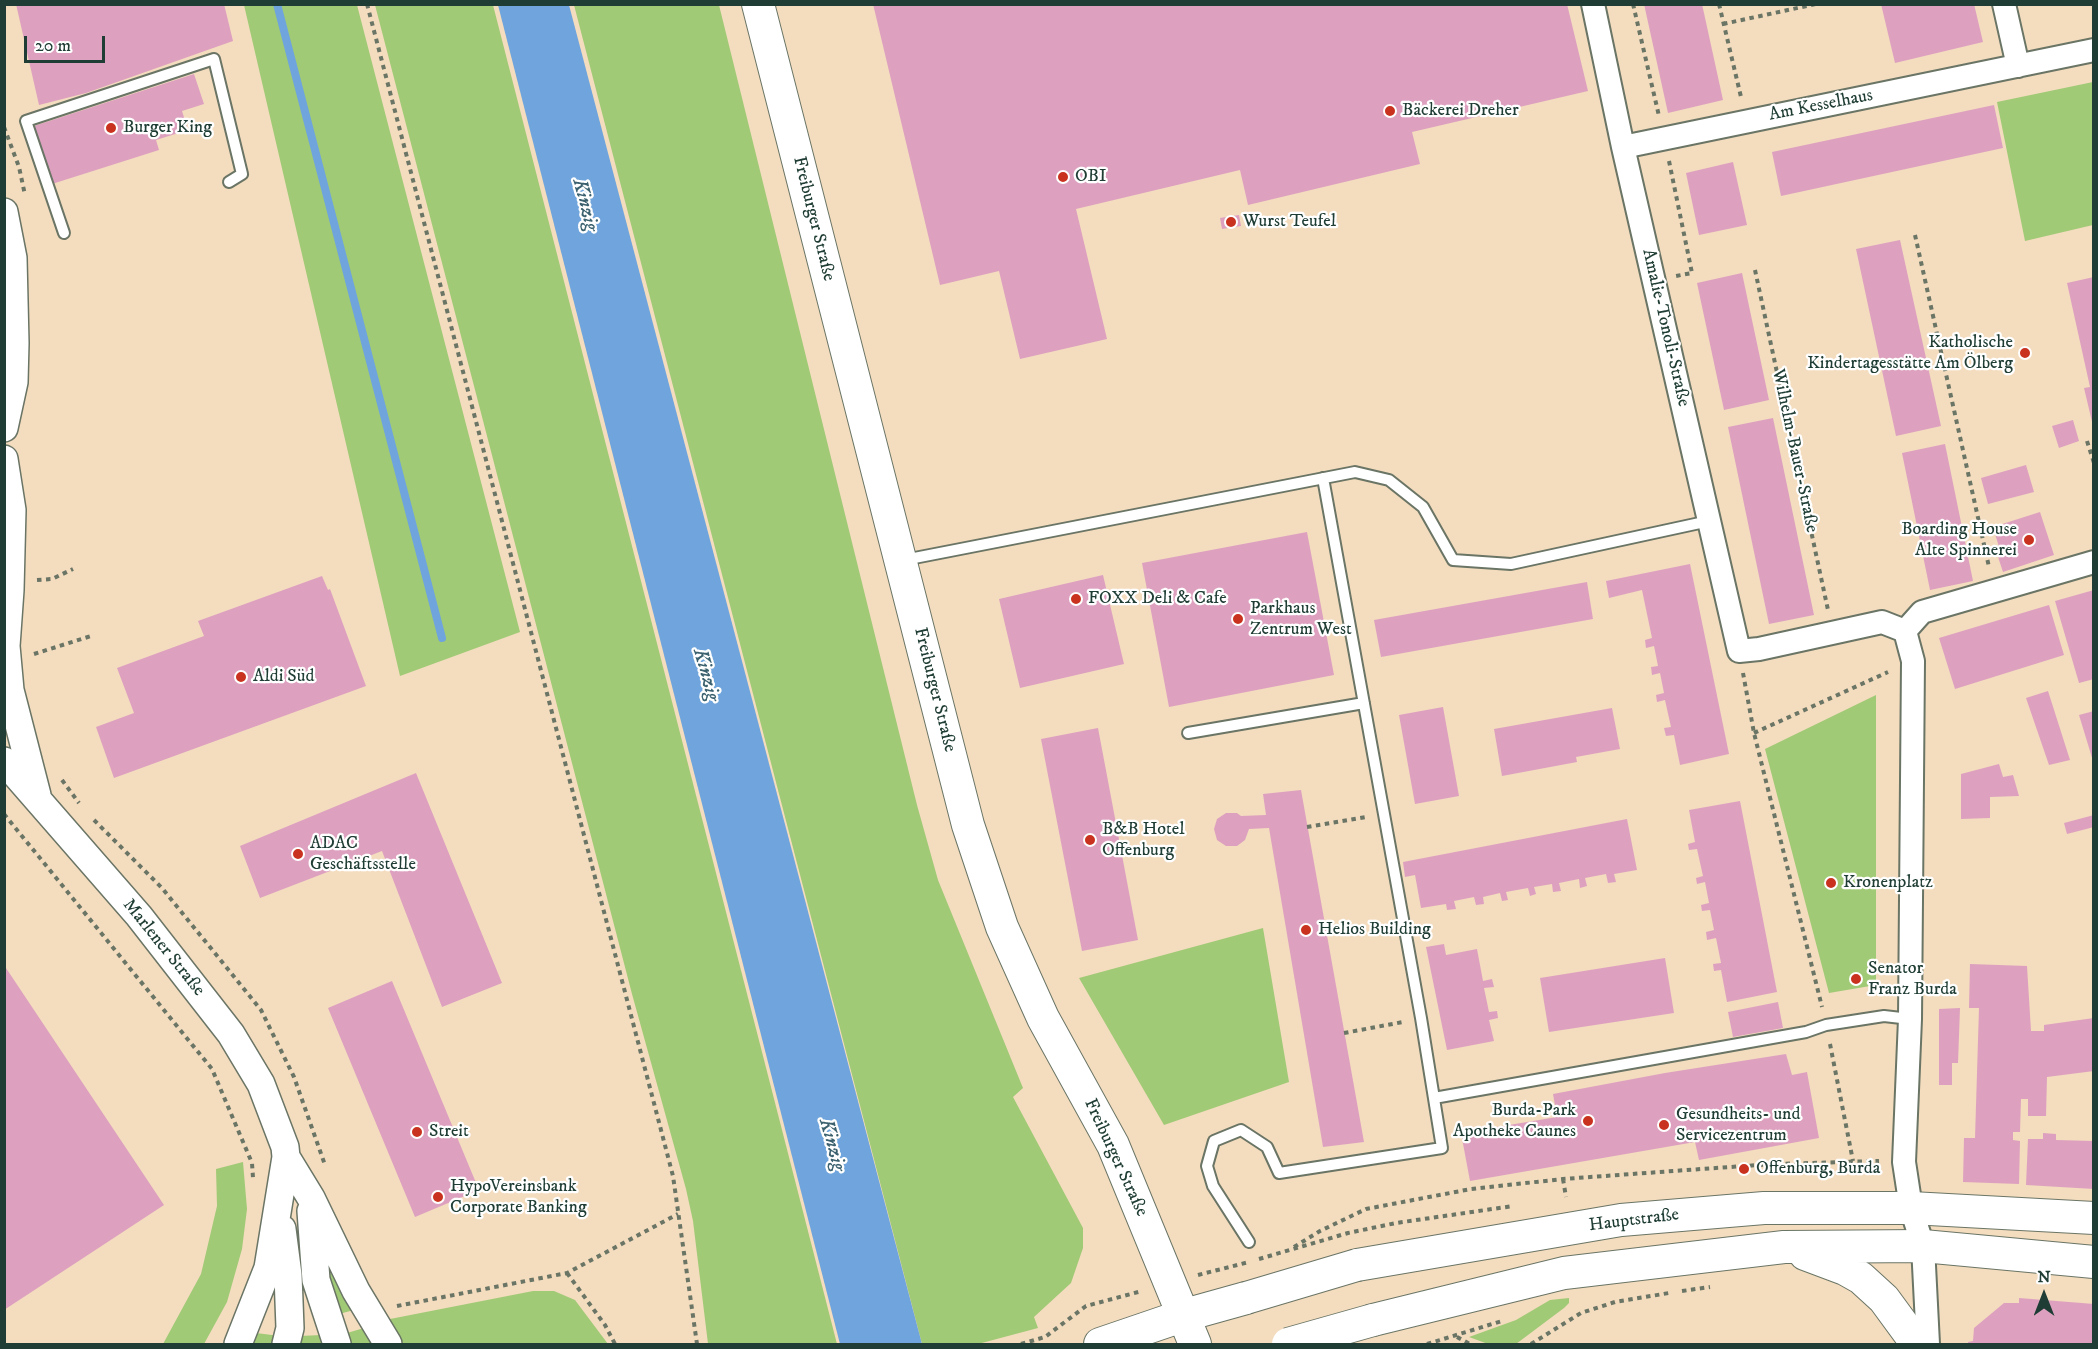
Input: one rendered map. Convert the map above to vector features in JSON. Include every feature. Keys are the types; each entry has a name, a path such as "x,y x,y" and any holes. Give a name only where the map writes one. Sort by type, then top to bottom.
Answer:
{"main road":[{"name":"Freiburger Straße","path":"758,4 968,825 1002,927 1043,1017 1113,1145 1195,1344"},
{"name":"Hauptstraße","path":"1100,1344 1357,1265 1621,1220 1764,1208 1911,1208 2094,1218"},
{"path":"1288,1344 1372,1320 1564,1273 1784,1247 1923,1246 2094,1263"},
{"path":"1784,1247 1845,1269 1861,1278 1884,1299 1917,1344"}],"street":[{"name":"Amalie-Tonoli-Straße","path":"1593,4 1623,147 1739,651"},
{"path":"2004,4 2018,66"},
{"name":"Am Kesselhaus","path":"1623,147 2094,50"},
{"path":"4,212 12,258 15,343 14,382 4,428"},
{"path":"4,459 12,510 6,646 10,690 38,799"},
{"path":"1905,631 1922,612 2094,562"},
{"path":"1739,651 1759,649 1882,622 1905,631"},
{"path":"1905,631 1913,661 1910,1019 1904,1162 1911,1208 1923,1246 1928,1344"},
{"name":"Marlener Straße","path":"4,761 139,916 231,1034 261,1084 285,1147 286,1157 268,1268 238,1344"},
{"name":"Marlener Straße","path":"286,1157 310,1198 356,1291 387,1344"},
{"name":"Marlener Straße","path":"310,1198 316,1280 337,1344"},
{"name":"Marlener Straße","path":"278,1201 288,1275 290,1328 286,1344"}],"lane":[{"path":"64,233 26,121 214,59 242,174 229,182"},
{"path":"901,561 1355,472 1389,480 1423,507 1453,560 1511,564 1709,521"},
{"path":"1249,1242 1214,1186 1207,1166 1214,1141 1241,1130 1267,1147 1279,1173 1442,1148 1421,1018 1323,478"},
{"path":"1188,733 1364,703"},
{"path":"1434,1098 1806,1032 1826,1025 1884,1016 1910,1019"}],"path":[{"path":"367,4 674,1176 697,1344"},
{"path":"1719,4 1747,121"},
{"path":"1723,24 1816,4"},
{"path":"1915,235 1995,591"},
{"name":"Wilhelm-Bauer-Straße","path":"1755,270 1833,632"},
{"path":"2087,441 2094,463"},
{"path":"33,580 52,579 73,569"},
{"path":"31,655 91,636"},
{"path":"1739,651 1754,732 1826,1025 1853,1161"},
{"path":"1754,732 1913,661"},
{"path":"4,814 212,1069 252,1163 254,1184"},
{"path":"1307,827 1384,814"},
{"path":"1344,1033 1421,1018"},
{"path":"1348,1233 1287,1251 1320,1231 1366,1209 1471,1189 1563,1179 1774,1164 1904,1162"},
{"path":"1563,1179 1566,1197"},
{"path":"387,1308 567,1273 678,1214"},
{"path":"1021,1344 1045,1336 1086,1306 1236,1265"},
{"path":"567,1273 605,1325 615,1344"},
{"path":"1531,1344 1581,1313 1615,1302 1707,1289 1715,1284"},
{"path":"1581,1305 1581,1313"},
{"path":"1457,1336 1470,1344"}],"green space":[{"path":"244,5 357,5 520,632 400,676"},
{"path":"375,5 493,5 837,1344 708,1344 693,1221 686,1189 632,994"},
{"path":"574,5 719,5 917,805 938,880 1023,1088 1013,1097 1083,1228 1083,1248 1071,1283 1034,1317 1038,1328 978,1344 922,1344"},
{"path":"2093,82 2093,225 2025,241 1997,102"},
{"path":"1876,695 1876,985 1829,993 1765,749"},
{"path":"1263,928 1289,1082 1164,1125 1079,978"},
{"path":"243,1162 247,1209 242,1249 227,1302 204,1344 163,1344 201,1274 217,1206 216,1169"},
{"path":"335,1272 354,1310 339,1314 328,1274"},
{"path":"533,1291 554,1291 575,1300 608,1344 404,1344 395,1333 390,1319"},
{"path":"1569,1298 1569,1303 1564,1308 1516,1344 1488,1344 1469,1337 1516,1320 1550,1300"},
{"path":"364,1328 375,1344 351,1344 347,1333"},
{"path":"256,1333 280,1336 278,1344 250,1344"},
{"path":"321,1335 325,1344 297,1344 300,1336"}],"water":[{"name":"Kinzig","path":"498,5 569,5 922,1344 840,1344"}],"building":[{"path":"16,4 224,4 233,41 86,93 39,105"},
{"name":"OBI","path":"873,4 1567,4 1588,91 1412,132 1420,164 1248,205 1240,170 1076,209 1107,339 1020,359 999,271 940,285"},
{"path":"1644,4 1702,4 1723,100 1668,113"},
{"path":"1881,4 1974,4 1983,42 1895,63"},
{"name":"Burger King","path":"194,74 204,104 182,111 188,130 156,140 159,150 52,184 34,126"},
{"path":"1994,105 2003,148 1781,196 1772,152"},
{"path":"1733,162 1747,225 1699,235 1686,173"},
{"name":"Wurst Teufel","path":"1239,215 1241,226 1222,229 1220,218"},
{"path":"1900,240 1941,426 1896,436 1856,249"},
{"path":"1742,273 1769,400 1724,410 1697,283"},
{"path":"2094,277 2093,426 2084,388 2090,387 2067,283"},
{"path":"1773,418 1814,615 1769,624 1728,427"},
{"path":"2073,420 2079,441 2059,448 2052,426"},
{"path":"1945,444 1973,581 1930,590 1902,453"},
{"path":"2026,465 2034,492 1988,504 1981,478"},
{"path":"2040,512 2054,555 2003,572 1995,548 1999,547 1993,527"},
{"name":"Parkhaus Zentrum West","path":"1307,532 1334,675 1169,707 1142,563"},
{"path":"1690,564 1729,754 1680,765 1674,735 1666,736 1664,728 1671,727 1665,700 1657,702 1656,695 1664,693 1660,673 1652,675 1651,667 1658,666 1654,646 1646,648 1645,640 1652,638 1642,590 1609,598 1606,581"},
{"path":"1103,575 1124,664 1020,688 999,599"},
{"name":"Aldi Süd","path":"322,576 328,590 330,589 366,686 114,778 96,727 134,713 117,668 204,636 198,621"},
{"path":"1587,582 1593,619 1381,657 1374,620"},
{"path":"2094,590 2094,679 2079,683 2055,601"},
{"path":"2049,605 2064,655 1955,689 1939,638"},
{"path":"2048,691 2070,760 2049,765 2026,698"},
{"path":"1443,707 1459,796 1415,804 1399,715"},
{"path":"1612,708 1620,749 1576,757 1577,762 1502,776 1494,729"},
{"path":"2094,711 2094,761 2093,761 2079,715"},
{"name":"B&B Hotel Offenburg","path":"1098,728 1138,940 1082,951 1041,739"},
{"path":"1999,764 2003,777 2013,775 2019,796 1990,797 1990,818 1961,819 1961,774"},
{"path":"416,773 502,983 442,1007 382,851 260,898 240,846"},
{"name":"Helios Building","path":"1301,790 1364,1142 1323,1147 1269,828 1249,829 1245,840 1237,846 1226,846 1217,840 1214,829 1217,819 1226,813 1237,813 1241,816 1266,815 1263,794"},
{"path":"1740,801 1777,992 1727,1002 1721,970 1714,971 1713,964 1721,963 1716,938 1707,940 1706,932 1714,930 1710,910 1702,911 1701,905 1709,903 1705,882 1697,884 1696,878 1703,876 1697,849 1689,850 1688,844 1695,842 1689,810"},
{"path":"2094,815 2094,827 2067,834 2064,823"},
{"path":"1627,819 1637,870 1614,874 1616,882 1608,883 1606,874 1585,878 1587,886 1580,888 1579,879 1559,883 1561,891 1553,892 1552,884 1534,887 1536,894 1530,896 1528,888 1506,892 1508,900 1502,901 1500,893 1483,897 1484,904 1476,905 1474,897 1454,901 1456,909 1447,910 1446,904 1421,908 1415,875 1405,877 1403,862"},
{"path":"1444,944 1446,955 1477,949 1483,981 1492,979 1494,987 1484,988 1489,1012 1497,1011 1498,1018 1489,1020 1494,1041 1447,1050 1426,947"},
{"path":"1665,958 1674,1013 1549,1032 1540,978"},
{"path":"1970,964 2027,966 2031,1031 2044,1031 2044,1025 2094,1018 2094,1071 2047,1077 2046,1116 2028,1116 2028,1099 2021,1099 2020,1132 2013,1132 2013,1140 2020,1141 2019,1184 1963,1182 1964,1138 1975,1138 1979,1008 1969,1008"},
{"path":"4,965 164,1205 4,1310"},
{"name":"Streit","path":"392,981 479,1190 415,1217 328,1008"},
{"path":"1778,1002 1783,1028 1733,1037 1728,1012"},
{"path":"1960,1008 1958,1063 1952,1063 1952,1085 1939,1085 1939,1009"},
{"name":"Gesundheits- und Servicezentrum","path":"1786,1054 1792,1075 1807,1072 1819,1138 1699,1160 1695,1142 1470,1181 1461,1133 1557,1117 1553,1094"},
{"path":"2043,1133 2056,1134 2056,1140 2094,1141 2094,1189 2026,1185 2028,1139 2043,1139"},
{"path":"2019,1298 2094,1304 2094,1344 1968,1344 1973,1341 1974,1328 2004,1303 2019,1303"}],"waterway":[{"path":"277,4 442,638"}],"place":[{"name":"Bäckerei Dreher","path":"1390,111"},
{"name":"Burger King","path":"111,128"},
{"name":"OBI","path":"1063,177"},
{"name":"Wurst Teufel","path":"1231,222"},
{"name":"Katholische Kindertagesstätte Am Ölberg","path":"2025,353"},
{"name":"Boarding House Alte Spinnerei","path":"2029,540"},
{"name":"FOXX Deli & Cafe","path":"1076,599"},
{"name":"Parkhaus Zentrum West","path":"1238,619"},
{"name":"Aldi Süd","path":"241,677"},
{"name":"B&B Hotel Offenburg","path":"1090,840"},
{"name":"ADAC Geschäftsstelle","path":"298,854"},
{"name":"Kronenplatz","path":"1831,883"},
{"name":"Helios Building","path":"1306,930"},
{"name":"Senator Franz Burda","path":"1856,979"},
{"name":"Burda-Park Apotheke Caunes","path":"1588,1121"},
{"name":"Gesundheits- und Servicezentrum","path":"1664,1125"},
{"name":"Streit","path":"417,1132"},
{"name":"Offenburg, Burda","path":"1744,1169"},
{"name":"HypoVereinsbank Corporate Banking","path":"438,1197"}]}
